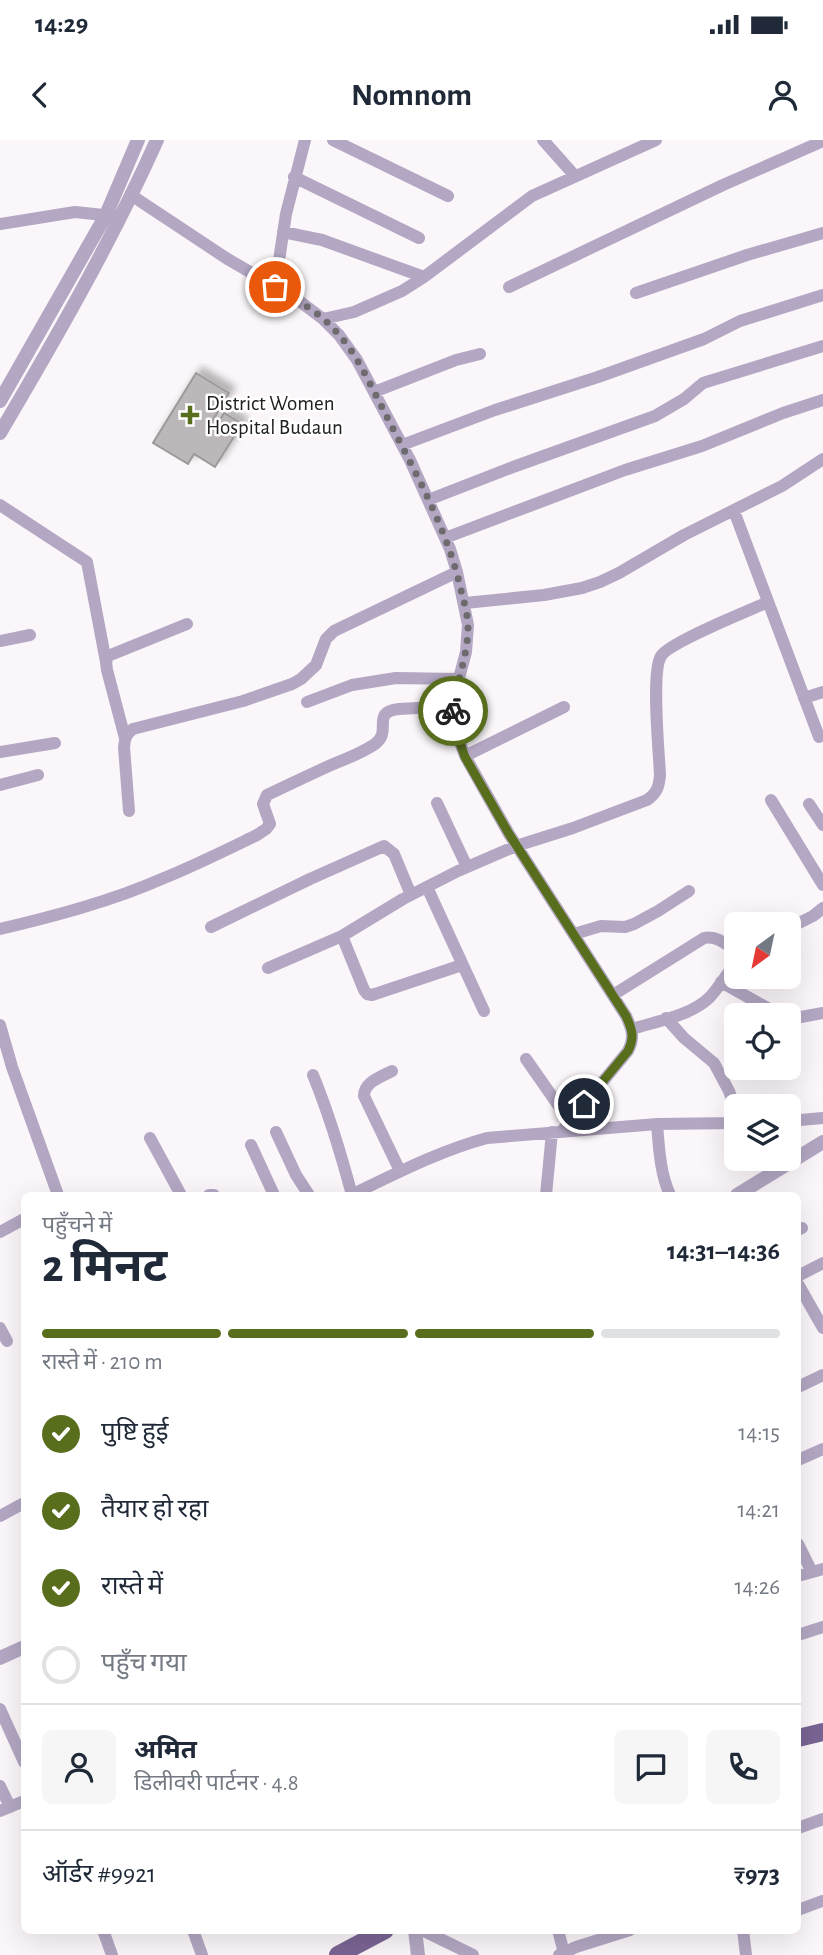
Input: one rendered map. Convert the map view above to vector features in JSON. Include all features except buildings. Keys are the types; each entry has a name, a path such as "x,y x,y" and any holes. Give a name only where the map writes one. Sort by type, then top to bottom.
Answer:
{"main road":[{"path":"801,1738 821,1737"},
{"path":"338,1955 377,1934"}],"street":[{"path":"139,140 146,163"},
{"path":"0,433 34,375 113,216 139,140"},
{"path":"0,401 113,216 131,195 157,140"},
{"path":"275,287 283,232 304,140"},
{"path":"333,140 448,196"},
{"path":"543,140 575,176"},
{"path":"323,319 354,312 381,301 424,277 532,196 656,140"},
{"path":"509,287 823,141"},
{"path":"294,177 419,238"},
{"path":"131,195 226,258 298,300 340,335 357,360 402,445 445,538 457,572 468,625 466,652 453,714 465,757 516,846 632,1029 633,1042 628,1051 561,1129 547,1192"},
{"path":"0,224 75,212 113,216"},
{"path":"283,232 322,240 424,277"},
{"path":"636,293 722,263 823,233"},
{"path":"402,445 495,410 704,339 740,321 823,295"},
{"path":"428,500 655,416 684,399 702,383 823,346"},
{"path":"374,392 456,360 480,354"},
{"path":"445,538 625,470 702,446 823,400"},
{"path":"465,603 544,594 600,582 684,535 782,486 823,459"},
{"path":"0,505 87,562 124,738 129,811"},
{"path":"734,511 819,737"},
{"path":"124,738 133,729 243,701 292,684 316,665 326,639 334,631 457,572"},
{"path":"268,968 342,936 411,895 467,867 516,846 636,806 654,795 659,787 660,775 656,679 662,655 686,639 768,602"},
{"path":"106,662 108,656 116,652 187,625"},
{"path":"0,641 30,635"},
{"path":"307,702 352,685 396,678 459,679"},
{"path":"804,698 823,692"},
{"path":"0,929 45,918 164,879 257,835 270,824 263,804 267,795 378,742 384,729 384,714 398,709 454,706"},
{"path":"465,757 564,707"},
{"path":"0,752 55,743"},
{"path":"0,785 38,775"},
{"path":"771,800 823,885"},
{"path":"437,803 467,867"},
{"path":"809,804 823,825"},
{"path":"211,927 384,846 394,854 411,895"},
{"path":"427,887 484,1011"},
{"path":"574,934 601,926 625,927 634,924 689,891"},
{"path":"802,922 823,908"},
{"path":"342,936 364,990 372,995 462,965"},
{"path":"612,995 704,938 711,936 724,943"},
{"path":"632,1029 687,1011 702,1003 724,978"},
{"path":"721,982 759,1003"},
{"path":"801,1017 823,1013"},
{"path":"666,1018 684,1038 715,1063 730,1094"},
{"path":"0,1025 12,1067 57,1192"},
{"path":"526,1059 561,1129"},
{"path":"392,1071 366,1086 364,1096 400,1171"},
{"path":"313,1075 341,1153 350,1192"},
{"path":"801,1120 823,1118"},
{"path":"357,1192 400,1171 476,1141 561,1129 724,1123"},
{"path":"657,1124 660,1164 669,1192"},
{"path":"276,1132 307,1192"},
{"path":"150,1138 179,1192"},
{"path":"742,1192 823,1142"},
{"path":"251,1145 273,1192"},
{"path":"0,1232 21,1221"},
{"path":"801,1274 823,1263"},
{"path":"801,1289 823,1328"},
{"path":"0,1328 7,1341"},
{"path":"801,1386 823,1376"},
{"path":"801,1459 823,1449"},
{"path":"0,1516 21,1505"},
{"path":"801,1548 817,1571"},
{"path":"801,1634 823,1627"},
{"path":"0,1658 21,1648"},
{"path":"0,1709 19,1732"},
{"path":"0,1786 5,1809"},
{"path":"801,1827 823,1819"},
{"path":"801,1909 822,1901"},
{"path":"104,1934 112,1955"},
{"path":"194,1934 202,1955"},
{"path":"415,1934 418,1955"},
{"path":"430,1934 473,1955"},
{"path":"559,1934 562,1954 617,1934"},
{"path":"743,1934 745,1954"}],"way so far":[{"path":"275,287 323,319 340,335 357,360 410,460 450,549 465,603 468,625 466,652 453,711"}],"place":[{"name":"District Women Hospital Budaun","path":"190,415"}],"route":[{"path":"453,711 456,732 465,757 509,834 632,1029 633,1042 628,1051 584,1104"}]}
